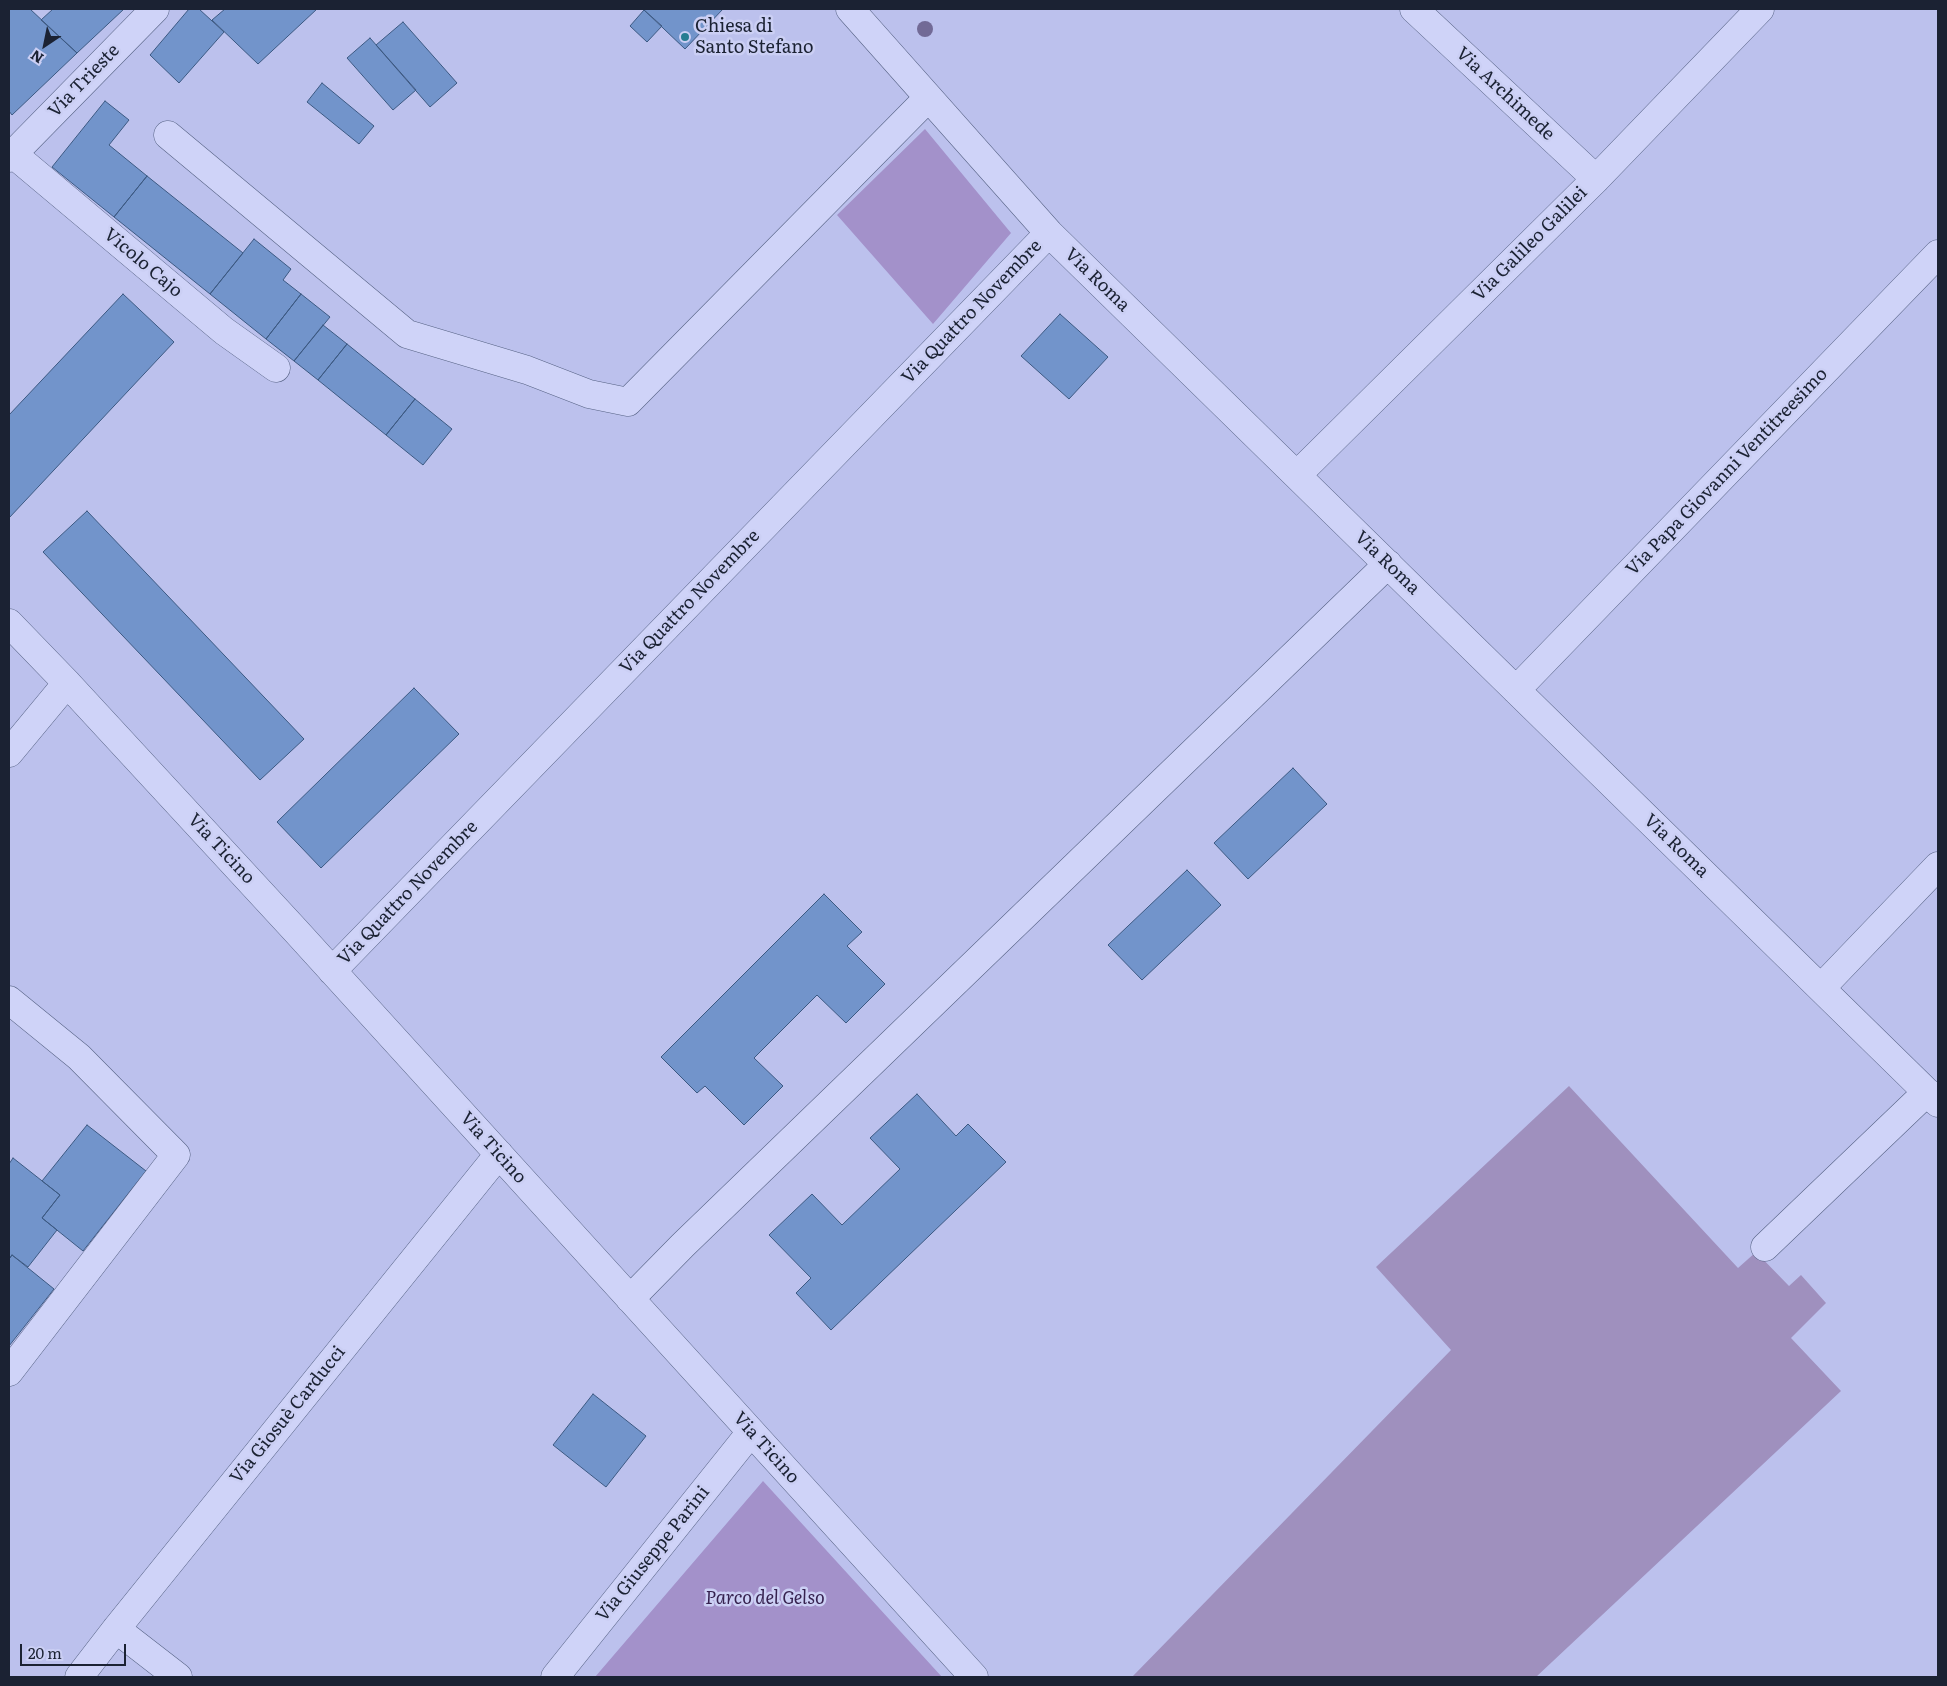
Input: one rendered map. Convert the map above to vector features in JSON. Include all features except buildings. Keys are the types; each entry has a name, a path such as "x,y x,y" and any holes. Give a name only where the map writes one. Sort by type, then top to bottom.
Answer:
{"street":[{"name":"Via Trieste","path":"11,156 156,9"},
{"name":"Via Roma","path":"850,9 1049,233 1933,1098"},
{"name":"Via Archimede","path":"1414,9 1596,179"},
{"name":"Via Galileo Galilei","path":"1297,475 1596,179 1760,9"},
{"path":"168,134 407,334 527,370 590,394 628,402 928,98"},
{"name":"Vicolo Cajo","path":"11,156 224,332 276,368"},
{"name":"Via Quattro Novembre","path":"332,971 1049,233"},
{"name":"Via Papa Giovanni Ventitreesimo","path":"1516,690 1938,254"},
{"path":"630,1299 696,1232 1388,564"},
{"name":"Via Ticino","path":"9,623 67,683 332,971 974,1677"},
{"path":"9,753 67,683"},
{"path":"1821,988 1938,866"},
{"path":"9,1000 79,1057 176,1155 9,1372"},
{"path":"1765,1247 1933,1098"},
{"name":"Via Giosuè Carducci","path":"78,1677 498,1154"},
{"name":"Via Giuseppe Parini","path":"555,1677 751,1432"},
{"path":"116,1629 178,1677"}],"green space":[{"path":"925,129 1011,233 933,324 837,215"},
{"name":"Parco del Gelso","path":"763,1481 942,1677 595,1677"}],"shaded area":[{"path":"1569,1086 1738,1268 1756,1252 1789,1286 1801,1275 1826,1303 1791,1338 1841,1391 1536,1677 1132,1677 1451,1350 1376,1267"}],"place":[{"name":"Chiesa di Santo Stefano","path":"685,37"}]}
